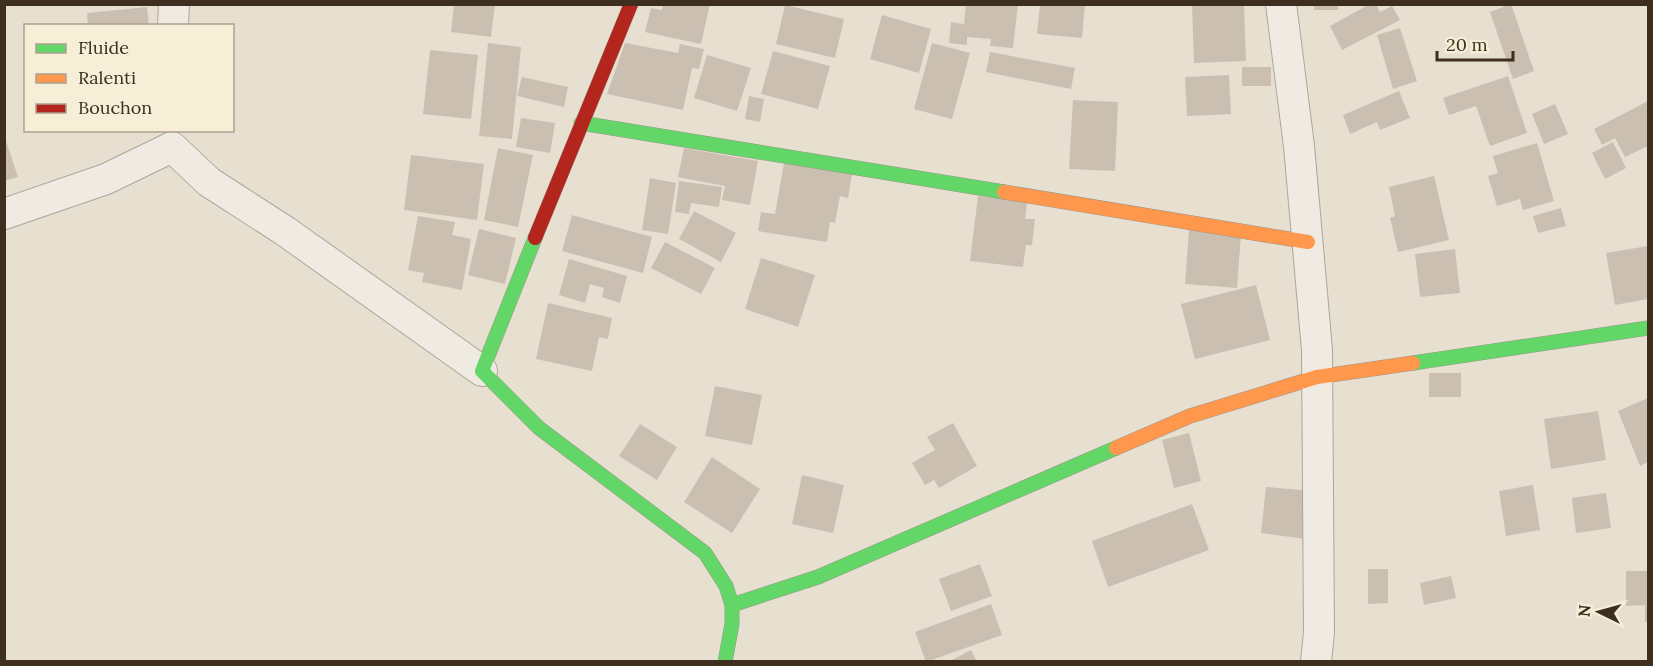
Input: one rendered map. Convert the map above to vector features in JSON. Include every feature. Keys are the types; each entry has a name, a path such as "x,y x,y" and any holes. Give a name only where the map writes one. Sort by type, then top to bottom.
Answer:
{"street":[{"path":"173,24 174,4"},
{"path":"482,371 631,4"},
{"path":"1281,4 1299,146 1317,350 1319,632 1316,662"},
{"path":"581,123 1308,242"},
{"path":"4,214 106,179 171,139 209,182 285,231 482,371 539,428 705,553 726,586 732,605 732,624 725,662"},
{"path":"732,605 818,578 1190,416 1317,377 1648,328"}],"building":[{"path":"663,4 710,4 701,44 645,32 651,8 662,10"},
{"path":"966,4 1018,4 1013,48 990,46 991,39 967,37 967,45 949,43 951,22 964,24"},
{"path":"1040,4 1085,4 1082,38 1037,34"},
{"path":"1192,4 1244,4 1246,61 1194,63"},
{"path":"1314,4 1338,4 1338,10 1314,10"},
{"path":"1370,4 1376,4 1380,12 1392,6 1400,20 1342,50 1330,26"},
{"path":"1511,4 1534,71 1513,79 1490,12"},
{"path":"454,5 495,5 491,37 451,32"},
{"path":"785,5 844,19 835,58 776,44"},
{"path":"147,7 149,24 88,24 87,13"},
{"path":"882,15 931,29 919,73 870,59"},
{"path":"1400,28 1417,81 1393,89 1377,35"},
{"path":"488,43 521,47 512,139 479,136"},
{"path":"625,43 678,53 680,44 704,49 699,69 692,68 683,110 607,94"},
{"path":"932,43 970,53 952,119 914,109"},
{"path":"430,50 478,55 471,119 423,114"},
{"path":"773,51 830,66 818,109 761,94"},
{"path":"990,52 1075,68 1071,89 986,72"},
{"path":"707,55 751,68 737,111 694,98"},
{"path":"1242,67 1271,67 1271,86 1242,86"},
{"path":"1229,75 1231,114 1187,116 1185,77"},
{"path":"1508,76 1527,133 1490,146 1476,106 1449,115 1443,98"},
{"path":"522,77 568,87 564,107 517,96"},
{"path":"1399,91 1410,118 1380,130 1377,122 1350,134 1343,115"},
{"path":"749,96 764,99 760,122 745,119"},
{"path":"1073,100 1118,102 1115,171 1069,169"},
{"path":"1648,101 1648,146 1625,157 1615,138 1602,145 1594,129"},
{"path":"1555,104 1568,134 1544,144 1532,114"},
{"path":"521,118 555,123 550,153 516,147"},
{"path":"4,135 18,177 4,181"},
{"path":"1613,142 1626,168 1605,179 1592,153"},
{"path":"1537,143 1554,201 1523,210 1520,199 1497,206 1488,176 1498,173 1493,156"},
{"path":"498,148 533,155 518,227 484,220"},
{"path":"684,148 758,161 750,205 722,200 725,186 678,177"},
{"path":"411,155 484,164 477,220 404,210"},
{"path":"784,163 852,174 848,198 840,196 835,223 830,222 827,242 758,231 761,212 775,214"},
{"path":"1434,176 1449,240 1398,252 1390,218 1395,216 1389,187"},
{"path":"650,178 676,183 668,234 642,230"},
{"path":"679,181 722,187 719,207 691,203 689,214 675,212"},
{"path":"978,196 1027,202 1025,219 1035,219 1032,245 1026,245 1023,267 970,261"},
{"path":"1561,208 1566,226 1538,233 1533,216"},
{"path":"694,211 736,233 721,262 679,239"},
{"path":"572,215 652,237 643,273 562,251"},
{"path":"418,216 455,222 452,235 471,239 462,290 422,282 424,273 408,270"},
{"path":"479,229 516,238 505,284 468,275"},
{"path":"1189,230 1241,234 1237,288 1185,284"},
{"path":"665,242 715,268 701,294 651,268"},
{"path":"1648,246 1648,299 1615,305 1606,253"},
{"path":"1455,249 1460,293 1420,297 1415,254"},
{"path":"761,258 815,275 798,327 745,309"},
{"path":"569,259 627,276 620,303 602,297 604,288 590,284 585,303 559,295"},
{"path":"1256,285 1270,340 1195,359 1181,304"},
{"path":"548,303 612,318 608,339 599,337 592,371 536,359"},
{"path":"1429,373 1461,373 1461,397 1429,397"},
{"path":"715,386 762,395 752,445 705,436"},
{"path":"1648,398 1648,462 1640,466 1618,411"},
{"path":"1598,411 1606,460 1551,469 1544,419"},
{"path":"953,423 977,466 939,488 934,480 925,485 912,463 935,450 927,437"},
{"path":"640,424 677,447 657,480 619,456"},
{"path":"1189,433 1201,481 1174,488 1162,440"},
{"path":"712,457 760,489 732,533 684,502"},
{"path":"802,475 844,485 833,533 792,524"},
{"path":"1533,485 1540,530 1506,536 1499,491"},
{"path":"1266,487 1312,491 1306,539 1261,533"},
{"path":"1606,493 1611,528 1576,533 1572,498"},
{"path":"1192,504 1209,550 1108,587 1092,541"},
{"path":"980,564 992,596 951,611 939,579"},
{"path":"1368,569 1388,569 1388,603 1368,604"},
{"path":"1626,571 1648,571 1648,622 1645,622 1645,605 1626,606"},
{"path":"1451,576 1456,598 1424,605 1420,583"},
{"path":"991,604 1002,635 926,662 915,632"},
{"path":"971,650 977,662 948,662"}],"traffic: fast":[{"path":"581,123 1004,192"},
{"path":"535,238 482,371 539,428 705,553 726,586 732,605 732,624 725,662"},
{"path":"1413,363 1648,328"},
{"path":"732,605 818,577 1116,448"}],"traffic: slow":[{"path":"1004,192 1308,242"},
{"path":"1116,448 1190,416 1317,377 1413,363"}],"traffic: jam":[{"path":"535,238 631,4"}]}
